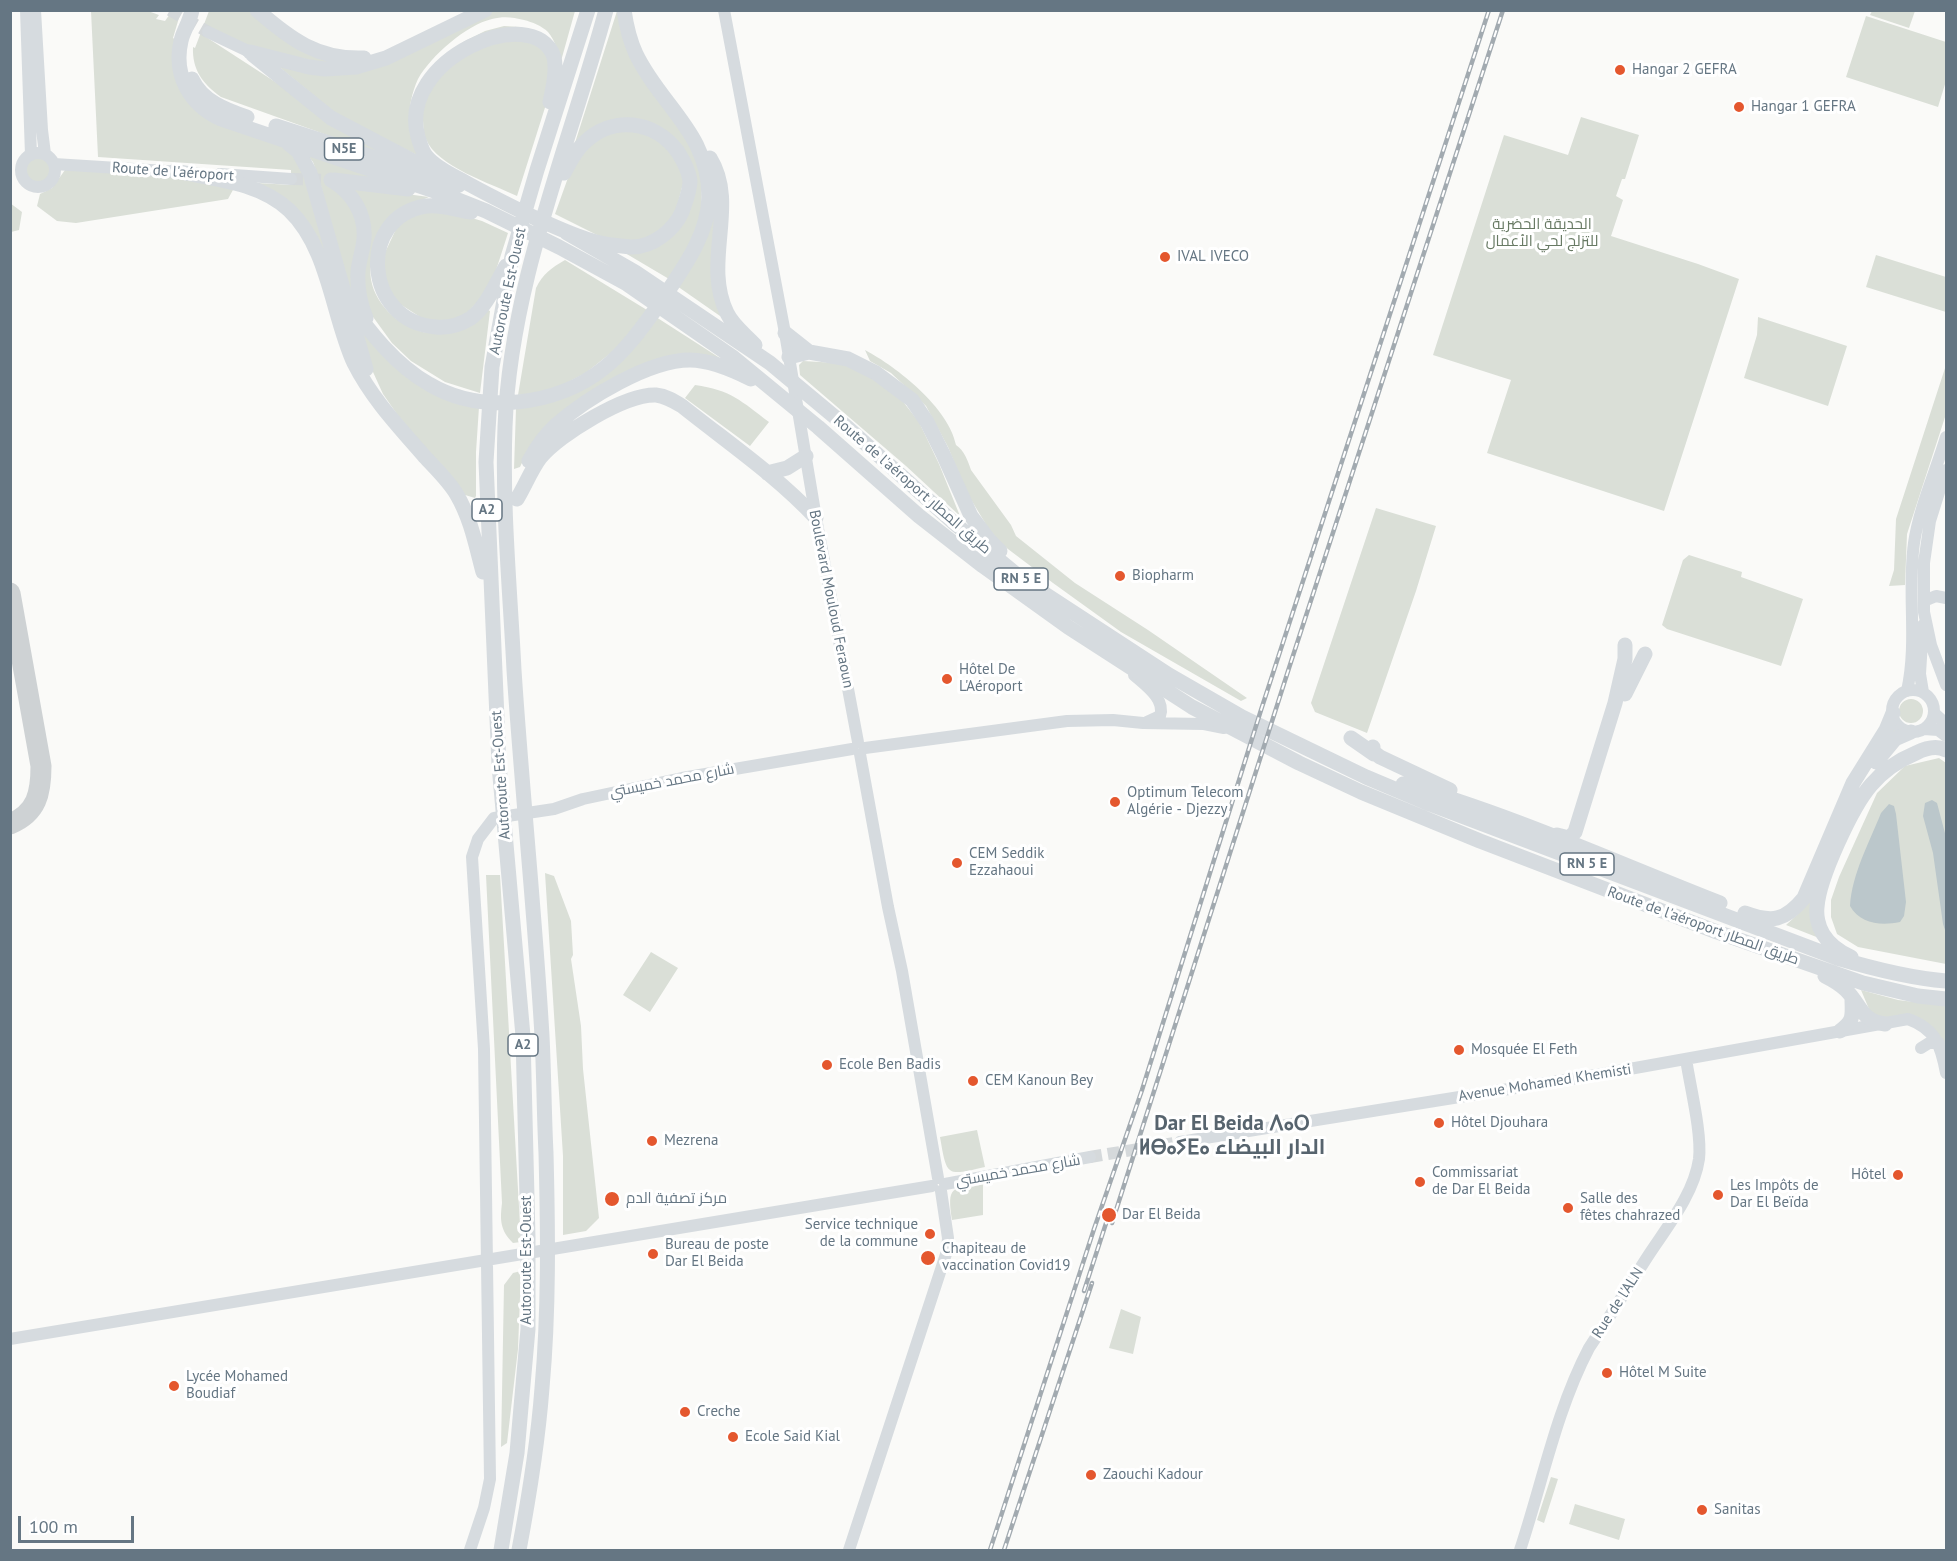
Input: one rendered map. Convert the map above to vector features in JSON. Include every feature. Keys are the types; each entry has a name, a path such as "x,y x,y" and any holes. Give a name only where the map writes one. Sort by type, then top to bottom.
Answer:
{"highway":[{"path":"192,10 181,42 179,59 182,76 188,92 199,105 213,115 230,116"},
{"path":"202,10 188,46 190,75 201,93 230,116"},
{"path":"257,10 288,36 323,53 362,58 399,51"},
{"path":"450,28 477,10"},
{"path":"250,52 294,64 325,69 348,68 371,63 485,10"},
{"name":"Autoroute Est-Ouest","path":"501,1551 517,1453 528,1329 528,1238 523,1036 499,765 486,462 492,367 512,256 588,10"},
{"name":"Autoroute Est-Ouest","path":"519,1551 528,1503 543,1387 548,1234 542,1035 520,763 507,539 505,429 507,391 521,306 546,207 606,10"},
{"path":"624,10 636,54 713,164 720,183 722,206 717,263 718,284 728,314 773,366"},
{"path":"512,256 482,307 470,318 456,325 431,327 413,322 398,312 386,298 379,283 377,260 384,238 396,221 411,211 428,206 470,212 488,204 426,157 418,138 415,117 423,86 447,55 476,33 499,25 516,24 533,30 548,44 554,58 555,74 537,170"},
{"name":"N5E","path":"250,52 338,122 457,185"},
{"name":"N5E","path":"230,116 281,139 443,194"},
{"name":"N5E","path":"230,116 457,185"},
{"path":"347,300 376,338 397,360 420,379 458,397 497,403 542,398 575,386 604,368 620,352 660,302 699,239 706,221 709,198 706,169 699,148 684,123"},
{"path":"546,207 574,154 584,142 603,129 624,124 637,124 651,129 673,146 681,158 690,181 681,215 665,234 646,244 634,247 597,243 567,233"},
{"path":"281,139 297,151 310,173 361,355 377,401"},
{"path":"175,171 252,187 273,197 298,220 310,236 354,363 377,401 448,483 466,513 475,539 491,609"},
{"name":"N5E","path":"376,338 364,316 358,291 358,265 364,240 361,216 350,195 331,180 443,194"},
{"name":"RN 5 E","path":"457,185 559,247 631,278"},
{"name":"RN 5 E","path":"443,194 488,204 567,233 679,310 773,366"},
{"name":"RN 5 E","path":"679,310 778,393"},
{"path":"785,333 809,352"},
{"path":"789,357 809,352 848,359 876,373 912,400 927,422 971,516 989,540 1024,573 1103,633"},
{"path":"507,539 527,465 541,441 555,426 610,388 659,366 690,360 728,369 778,393"},
{"name":"Route de l'aéroport طريق المطار","path":"773,366 1022,579 1299,763 1361,792 1480,841 1619,896 1802,963 1890,990 1947,999"},
{"name":"Route de l'aéroport طريق المطار","path":"778,393 919,516 983,566 1068,627 1192,707 1304,747 1366,777 1562,856 1838,958 1875,970 1947,981"},
{"path":"517,499 539,460 556,441 588,420 645,396 658,395 669,399 766,473 800,500 816,518"},
{"path":"766,473 787,468 806,456"},
{"path":"1531,827 1538,827 1567,839 1574,835 1615,703 1625,659 1625,645"},
{"path":"1611,860 1604,854 1581,846 1577,836 1621,702 1645,654"},
{"path":"1762,919 1780,918 1804,898 1853,783 1886,730 1893,713"},
{"path":"1838,950 1822,933 1817,918 1818,896 1836,845 1870,771 1895,739 1917,731"},
{"path":"1352,738 1500,812 1509,819"},
{"path":"1836,845 1864,795 1881,775 1906,757 1923,750 1936,747 1947,750"},
{"path":"1366,777 1438,794 1531,827 1838,950 1875,970"},
{"path":"1480,841 1498,856 1500,865"},
{"path":"1802,963 1836,982 1868,1019 1874,1023 1885,1024"},
{"path":"1840,1031 1852,1019 1852,998"}],"street":[{"path":"26,10 31,155"},
{"path":"35,10 45,154"},
{"name":"Boulevard Mouloud Feraoun","path":"724,10 785,333 816,518 888,907 902,971 948,1238 947,1251 849,1551"},
{"name":"N5E","path":"208,32 250,52"},
{"path":"45,154 54,164 52,179 44,185 30,184 16,167 31,155 45,154"},
{"name":"Route de l'aéroport","path":"54,164 291,179"},
{"path":"1907,691 1912,656 1914,545 1918,522 1947,437"},
{"path":"1917,731 1931,722 1934,713 1934,705 1923,692 1920,674 1924,563 1930,521 1947,470"},
{"path":"1924,607 1936,596 1947,598"},
{"path":"1924,607 1931,645 1947,685"},
{"path":"1125,665 1158,699 1161,706 1160,716 1143,723"},
{"path":"1923,692 1907,691 1896,699 1893,713 1898,726 1917,731 1938,730 1947,736"},
{"path":"1934,713 1947,724"},
{"name":"شارع محمد خميستي","path":"488,1260 484,1049 472,857 478,839 494,818 554,809 583,799 682,778 859,748 1066,721 1113,720 1143,723 1240,724"},
{"name":"Avenue Mohamed Khemisti","path":"1180,1142 1585,1077 1908,1019 1926,1029 1939,1043"},
{"path":"1921,1048 1929,1043 1939,1043 1947,1072"},
{"name":"Rue de l'ALN","path":"1520,1551 1558,1424 1577,1370 1674,1216 1696,1171 1699,1142 1686,1059"},
{"name":"شارع محمد خميستي","path":"10,1340 939,1185 1090,1157"},
{"path":"470,1551 484,1508 490,1479 488,1260"}],"green space":[{"path":"1872,10 1915,11 1909,28 1870,15"},
{"path":"91,11 148,11 159,15 156,19 165,21 172,11 181,11 173,38 176,40 182,84 276,136 301,164 343,313 320,251 257,183 291,185 291,170 98,157"},
{"path":"209,11 254,11 339,60 328,64 206,37 394,159 221,97 204,82 194,63 193,47 195,48"},
{"path":"491,11 575,11 561,61 548,32 537,24 508,17 482,22 450,43 424,70 412,95 410,112 412,134 427,160 339,116 278,66 315,75 342,74"},
{"path":"617,11 699,158 702,198 699,220 688,246 669,279 620,250 669,237 691,169 636,119 573,149"},
{"path":"1866,16 1946,42 1946,81 1938,107 1846,77"},
{"path":"504,26 521,27 549,54 549,95 517,196 466,173 441,158 426,139 423,125 423,97 463,42 485,31"},
{"name":"الحديقة الحضرية للتزلج لحي الأعمال","path":"1581,117 1639,135 1625,179 1622,179 1616,196 1623,200 1611,236 1739,279 1664,511 1487,453 1511,380 1433,355 1504,135 1568,155"},
{"path":"646,131 676,155 684,180 674,218 646,241 607,240 555,214 574,161 605,132"},
{"path":"299,145 389,179 331,174 346,198 359,226 353,290 349,295 320,182 313,162"},
{"path":"38,158 43,159 49,165 49,175 43,181 38,182 33,181 27,175 26,170 27,165 33,159"},
{"path":"65,170 177,175 234,188 228,199 76,223 57,221 37,206 40,194 52,188"},
{"path":"346,186 429,197 409,205 400,212 372,261 371,278 382,304 391,314 415,330 429,333 447,332 486,309 490,311 480,393 445,382 411,361 392,343 368,310 362,298 367,234"},
{"path":"713,195 722,314 720,316 677,286"},
{"path":"10,203 22,212 19,230 11,232"},
{"path":"441,209 482,221 508,233 490,289 461,319 428,322 392,299 381,261 397,227 410,217"},
{"path":"1876,255 1946,277 1946,312 1866,287"},
{"path":"565,260 647,310 631,333 599,366 551,391 518,395 536,288 548,272"},
{"path":"656,317 723,360 657,362 529,448 520,467 514,469 516,408 548,403"},
{"path":"1758,317 1847,346 1828,406 1744,378 1757,335"},
{"path":"356,319 400,365 479,407 475,498 465,495 399,417 383,394 373,372"},
{"path":"865,350 892,367 933,403 951,431 956,445 967,459 971,470 1011,525 1016,536 1075,583 1247,698 1241,701 1121,632 1000,543 967,493 948,447 926,406 891,373 870,361"},
{"path":"803,361 851,366 897,394 919,422 960,516 906,466 800,375 799,365"},
{"path":"1946,365 1946,414 1907,534 1905,585 1889,586 1894,570 1896,519"},
{"path":"695,385 727,393 769,422 750,446 685,398"},
{"path":"1376,508 1436,526 1367,733 1315,712 1311,703"},
{"path":"1689,555 1742,572 1741,577 1803,599 1781,666 1667,629 1662,625 1683,560"},
{"path":"1911,699 1920,702 1923,711 1920,720 1911,723 1902,720 1899,711 1902,702"},
{"path":"1892,727 1900,734 1876,759 1855,793 1817,886 1819,938 1786,925 1799,913 1846,809"},
{"path":"1939,758 1946,763 1946,964 1858,947 1837,934 1831,917 1831,900 1839,877 1877,793 1905,766"},
{"path":"545,873 554,876 571,921 573,955 571,959 581,1026 583,1069 599,1218 586,1231 563,1235 563,1156"},
{"path":"486,875 500,875 521,1242 513,1243 503,1229 501,1220"},
{"path":"651,952 678,968 650,1012 623,995"},
{"path":"1861,990 1898,1000 1946,1006 1946,1054 1926,1024 1878,1019 1869,1009"},
{"path":"977,1130 985,1167 962,1172 950,1170 945,1160 940,1137"},
{"path":"983,1183 983,1215 952,1220 950,1201 954,1191 964,1186"},
{"path":"521,1271 518,1349 507,1443 501,1447 504,1285 513,1273"},
{"path":"1121,1309 1141,1317 1133,1354 1109,1348"},
{"path":"1551,1477 1558,1479 1544,1523 1537,1520"},
{"path":"1575,1504 1625,1519 1619,1540 1569,1524"}],"shaded area":[{"path":"1932,800 1937,803 1946,837 1946,933 1933,853 1923,816 1925,803"},
{"path":"1889,804 1894,806 1896,814 1906,902 1904,916 1900,922 1886,924 1859,917 1850,906 1854,882 1862,859 1881,813"}],"taxiway":[{"path":"10,593 41,766 36,801 26,814 10,824"}],"tunnel":[{"path":"170,10 208,32"},
{"path":"291,179 331,180"},
{"path":"1090,1157 1180,1142"}],"railway":[{"path":"990,1550 1094,1229 1142,1090 1261,710 1489,10"},
{"path":"1112,1223 1289,668 1503,10"},
{"path":"1084,1291 1110,1211"},
{"path":"1004,1550 1092,1283"}],"place":[{"name":"Hangar 2 GEFRA","path":"1620,70"},
{"name":"Hangar 1 GEFRA","path":"1739,107"},
{"name":"IVAL IVECO","path":"1165,257"},
{"name":"Biopharm","path":"1120,576"},
{"name":"Hôtel De L'Aéroport","path":"947,679"},
{"name":"Optimum Telecom Algérie - Djezzy","path":"1115,802"},
{"name":"CEM Seddik Ezzahaoui","path":"957,863"},
{"name":"Mosquée El Feth","path":"1459,1050"},
{"name":"Ecole Ben Badis","path":"827,1065"},
{"name":"CEM Kanoun Bey","path":"973,1081"},
{"name":"Hôtel Djouhara","path":"1439,1123"},
{"name":"Mezrena","path":"652,1141"},
{"name":"Hôtel","path":"1898,1175"},
{"name":"Commissariat de Dar El Beida","path":"1420,1182"},
{"name":"Les Impôts de Dar El Beïda","path":"1718,1195"},
{"name":"مركز تصفية الدم","path":"612,1199"},
{"name":"Salle des fêtes chahrazed","path":"1568,1208"},
{"name":"Dar El Beida","path":"1109,1215"},
{"name":"Service technique de la commune","path":"930,1234"},
{"name":"Bureau de poste Dar El Beida","path":"653,1254"},
{"name":"Chapiteau de vaccination Covid19","path":"928,1258"},
{"name":"Hôtel M Suite","path":"1607,1373"},
{"name":"Lycée Mohamed Boudiaf","path":"174,1386"},
{"name":"Creche","path":"685,1412"},
{"name":"Ecole Said Kial","path":"733,1437"},
{"name":"Zaouchi Kadour","path":"1091,1475"},
{"name":"Sanitas","path":"1702,1510"}],"district":[{"name":"Dar El Beida ⴷⴰⵔ ⵍⴱⴰⵢⴹⴰ الدار البيضاء","path":"1232,1136"}]}
